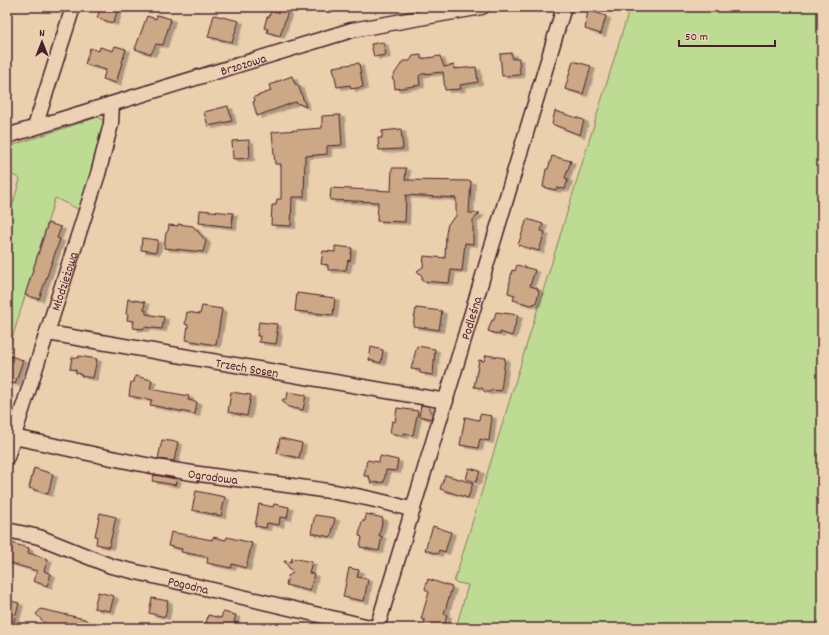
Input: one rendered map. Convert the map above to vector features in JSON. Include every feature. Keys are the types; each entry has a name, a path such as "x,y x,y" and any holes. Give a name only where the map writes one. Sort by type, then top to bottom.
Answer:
{"street":[{"path":"35,127 73,7"},
{"name":"Brzozowa","path":"7,136 352,30 482,7"},
{"name":"Podleśna","path":"376,628 446,401 564,7"},
{"name":"Młodzieżowa","path":"7,457 98,174 111,124 112,104"},
{"name":"Trzech Sosen","path":"48,333 446,401"},
{"name":"Ogrodowa","path":"14,436 186,472 294,485 363,497 413,510"},
{"name":"Pogodna","path":"7,530 39,537 111,566 376,628"}],"green space":[{"path":"630,7 822,7 822,628 456,628 468,585 454,582"},
{"path":"98,117 105,122 105,132 80,210 55,198 7,355 7,225 20,179 7,172 7,147"}],"building":[{"path":"101,7 119,7 113,23 97,18"},
{"path":"277,8 288,11 280,36 267,32 268,29 264,28 267,17 269,17 271,11 276,11"},
{"path":"588,10 606,16 601,34 585,29"},
{"path":"157,15 171,19 163,45 156,44 151,54 135,49 147,16 156,19"},
{"path":"214,15 239,21 232,42 208,37"},
{"path":"383,42 386,55 374,57 371,44"},
{"path":"115,46 126,49 116,83 103,79 106,70 85,64 90,48 99,51 100,47 113,51"},
{"path":"512,53 512,59 519,58 520,75 502,76 500,54"},
{"path":"421,55 421,59 440,56 444,67 454,65 454,69 476,67 478,82 460,85 461,89 445,90 443,72 422,74 419,76 420,85 395,89 394,80 392,78 403,61 410,61 413,56"},
{"path":"573,61 591,66 583,94 565,89"},
{"path":"359,63 363,87 351,89 350,85 337,87 333,67"},
{"path":"292,76 295,84 298,85 306,107 295,102 257,116 253,102 255,101 254,97 271,91 269,85"},
{"path":"228,106 232,121 208,126 204,112"},
{"path":"555,111 584,120 580,135 552,124"},
{"path":"340,115 342,145 327,146 327,154 305,156 304,197 292,197 291,226 271,225 272,205 276,205 277,199 281,199 281,164 275,164 272,132 322,128 322,116"},
{"path":"401,129 403,149 379,150 378,138 382,138 382,131"},
{"path":"249,140 250,158 233,159 232,141"},
{"path":"552,156 571,161 565,178 568,179 565,189 557,188 556,190 543,187 546,169 548,169"},
{"path":"392,168 406,168 405,180 471,181 469,213 480,213 473,220 473,244 465,243 462,271 451,270 449,283 422,281 422,276 417,271 423,267 424,256 445,258 446,233 448,224 456,216 456,198 406,195 405,222 377,221 378,202 330,200 331,188 391,191"},
{"path":"200,210 233,213 232,227 199,223"},
{"path":"527,219 543,224 541,231 545,232 539,251 518,245"},
{"path":"48,223 61,227 57,238 60,239 39,299 25,295"},
{"path":"178,224 193,226 206,241 203,252 164,248 166,233 169,225 178,226"},
{"path":"142,238 158,240 156,252 141,250"},
{"path":"335,246 352,248 350,261 348,260 346,270 328,270 328,265 321,264 323,251 335,252"},
{"path":"517,265 535,270 530,286 537,288 539,292 536,303 531,305 513,300 515,295 508,293 512,270 515,271"},
{"path":"297,293 335,298 333,315 295,311"},
{"path":"128,299 145,302 144,310 146,310 146,314 164,317 162,329 144,327 144,329 133,328 134,321 127,320 128,314 126,314"},
{"path":"202,306 222,309 216,345 186,340 188,325 185,324 187,312 200,314"},
{"path":"416,308 442,311 439,330 413,326"},
{"path":"496,312 518,315 512,336 500,332 500,335 488,331 492,320 494,320"},
{"path":"259,322 277,324 276,332 278,332 276,344 259,342 260,336 257,336"},
{"path":"417,346 435,349 433,375 420,373 420,370 411,369"},
{"path":"371,347 383,350 381,363 369,360"},
{"path":"7,355 23,360 15,384 7,381"},
{"path":"486,355 505,358 501,391 493,390 485,392 482,388 474,387 479,360 484,361"},
{"path":"79,356 97,359 93,378 81,376 81,374 76,373 76,370 70,369 72,357 78,358"},
{"path":"135,376 152,380 150,389 189,396 188,400 197,402 195,414 150,405 152,400 129,396 131,382 134,382"},
{"path":"231,392 251,395 247,416 228,412"},
{"path":"288,392 306,395 303,410 288,407 282,400 287,398"},
{"path":"421,405 428,406 432,415 431,419 419,416"},
{"path":"397,408 418,411 413,435 404,433 404,436 390,433 392,421 395,422"},
{"path":"480,414 492,416 489,441 480,439 478,448 460,445 465,417 479,420"},
{"path":"280,438 302,443 299,458 277,453"},
{"path":"162,440 178,442 174,461 158,459"},
{"path":"380,456 398,460 396,471 386,470 384,482 371,483 369,476 364,476 367,460 379,462"},
{"path":"34,468 53,474 48,494 29,488"},
{"path":"469,468 480,471 476,482 466,479"},
{"path":"154,475 177,479 175,485 152,481"},
{"path":"445,475 473,483 468,498 440,489"},
{"path":"196,491 225,497 221,516 192,510"},
{"path":"259,504 273,507 274,504 289,507 287,518 280,517 279,525 267,523 266,528 255,526"},
{"path":"100,513 116,517 109,547 96,544 97,536 95,536"},
{"path":"366,514 383,518 379,536 382,536 379,551 360,547 362,537 359,536 362,521 365,521"},
{"path":"315,515 335,518 331,537 311,533"},
{"path":"433,526 451,532 445,552 439,550 438,554 425,550"},
{"path":"171,532 212,540 213,537 226,540 227,537 252,543 246,568 232,564 231,568 207,563 208,557 181,552 182,549 168,546"},
{"path":"11,543 29,548 28,553 48,559 44,571 51,574 47,586 33,581 37,571 7,562 7,548 10,549"},
{"path":"292,558 312,562 309,573 314,574 310,591 286,585 288,576 293,573 284,561 291,562"},
{"path":"349,568 359,570 357,577 368,579 364,601 343,597"},
{"path":"428,579 452,587 444,614 447,615 444,626 441,625 440,628 422,628 425,620 421,619 429,592 425,589"},
{"path":"98,592 114,596 110,611 94,608"},
{"path":"152,598 168,601 165,617 149,613"},
{"path":"7,600 19,603 12,628 7,628"},
{"path":"41,609 85,619 93,628 49,628 36,614"},
{"path":"223,612 236,615 234,622 246,626 246,628 205,628 208,615 221,618"}]}
